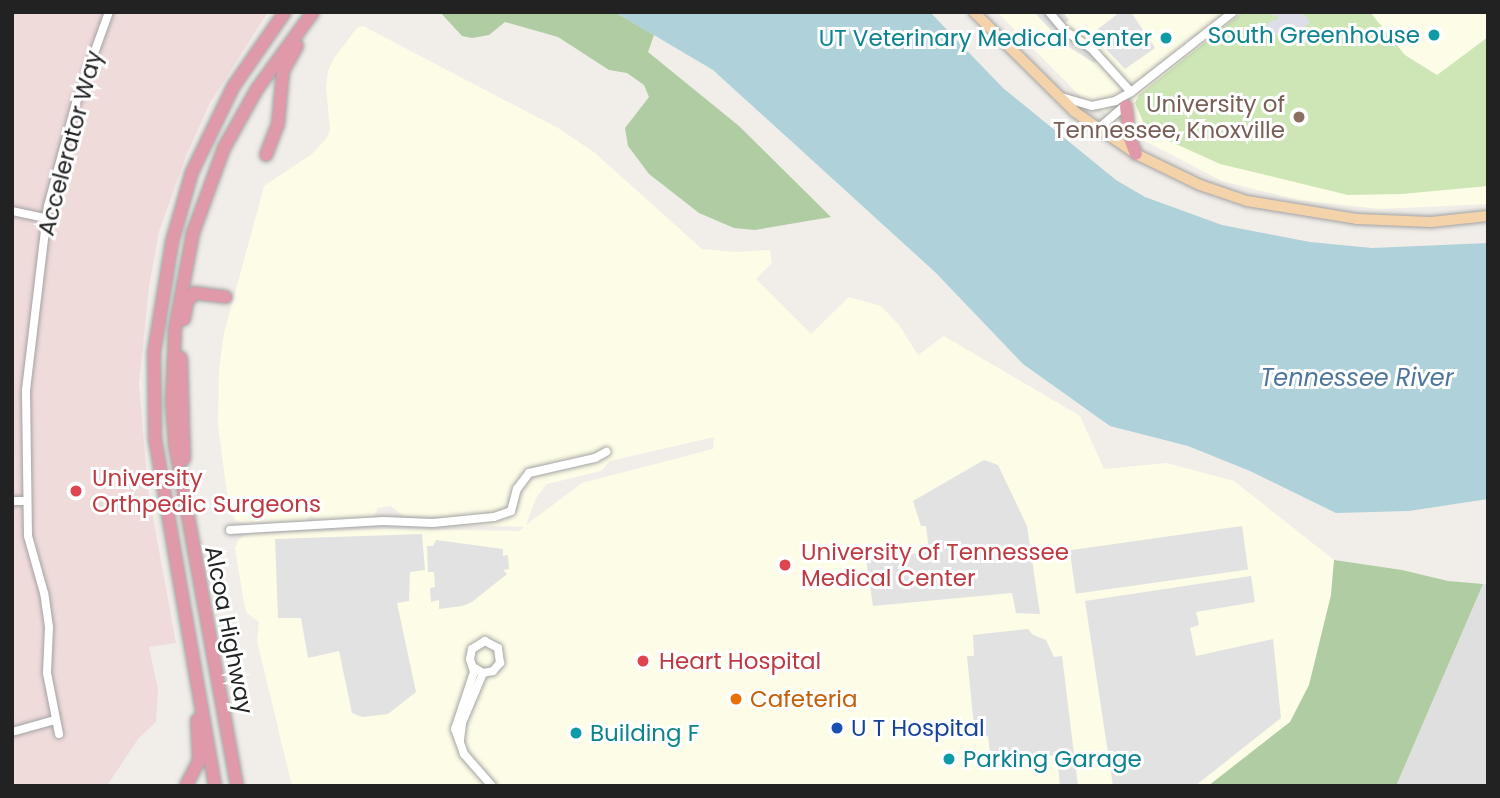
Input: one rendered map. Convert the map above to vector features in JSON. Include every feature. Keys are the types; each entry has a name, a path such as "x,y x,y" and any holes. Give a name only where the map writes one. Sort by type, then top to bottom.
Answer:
{"highway":[{"name":"Alcoa Highway","path":"215,786 164,502 152,401 160,300 179,209 192,172 233,87 285,12"},
{"name":"Alcoa Highway","path":"237,786 174,444 173,371 179,294 203,200 231,136 257,89 313,12"},
{"path":"266,155 278,124 282,71 321,12"},
{"path":"1126,106 1129,136 1136,154"},
{"path":"185,509 181,361 187,302 194,293 226,297"},
{"path":"179,584 196,706 199,761 186,786"}],"main road":[{"path":"974,12 1057,96 1098,129 1136,154 1199,185 1247,201 1319,215 1405,222 1488,216"}],"street":[{"name":"Accelerator Way","path":"59,734 47,673 49,627 44,593 28,536 26,390 46,218 76,103 109,12"},
{"path":"1049,12 1064,30 1091,48 1131,92"},
{"path":"1057,96 1102,106 1131,92 1233,12"},
{"path":"1098,129 1126,106 1131,92"},
{"path":"12,211 46,218"},
{"path":"230,530 383,521 433,523 494,517 511,510 517,489 529,473 595,458 606,452"},
{"path":"12,501 26,501"},
{"path":"473,667 483,673 493,671 500,663 501,653 495,645 485,641 475,645 470,654 473,667 455,729 461,747 472,765 492,786"},
{"path":"461,747 462,723 483,673"},
{"path":"12,732 55,720"}],"shaded area":[{"path":"12,12 268,12 210,103 186,156 159,232 149,287 139,384 148,490 176,643 149,647 158,689 156,722 138,739 107,786 12,786"},
{"name":"University of Tennessee, Knoxville","path":"997,12 1488,12 1488,204 1379,209 1298,200 1222,181 1143,140 1078,94"},
{"path":"1034,12 1063,12 1069,20 1061,26 1100,58 1094,63 1063,43"},
{"path":"1120,12 1131,12 1155,48 1125,69 1103,46 1098,35 1098,29"},
{"path":"1272,12 1302,12 1310,22 1291,38 1264,32 1268,23 1279,18 1277,15 1273,17"},
{"name":"University of Tennessee Medical Center","path":"363,26 558,128 595,153 702,249 736,252 770,250 772,263 756,279 811,334 849,297 881,306 899,325 918,355 944,336 1080,416 1104,469 1167,463 1234,481 1334,560 1331,595 1309,685 1290,722 1208,786 292,786 257,641 259,622 247,613 244,603 235,548 238,540 248,534 387,529 519,531 524,527 447,524 444,517 403,516 391,506 378,508 374,516 364,519 325,521 310,516 305,521 246,524 236,521 229,509 218,425 219,370 224,333 264,186 312,154 327,138 330,129 326,88 328,71 334,58 357,28","holes":["714,437 713,449 582,483 526,525 536,498 547,484 601,471 610,461"]},
{"path":"984,460 998,465 1027,526 1040,614 1016,613 1012,593 873,606 866,559 929,552 926,526 921,526 913,501"},
{"path":"1242,526 1248,570 1076,594 1070,550"},
{"path":"422,534 425,570 410,572 409,601 397,603 416,692 388,714 362,717 352,713 339,651 308,658 301,618 278,618 275,539"},
{"path":"436,540 503,549 503,556 508,555 509,569 503,570 507,574 472,602 439,609 439,600 431,602 430,588 435,587 434,572 428,572 427,546 433,546"},
{"path":"1251,576 1255,602 1196,612 1199,625 1190,628 1196,656 1273,639 1281,718 1195,786 1113,786 1085,601"},
{"path":"1483,584 1488,584 1488,786 1396,786"},
{"path":"1028,629 1033,635 1046,640 1054,657 1062,656 1078,786 1060,786 1057,755 991,762 988,736 975,737 967,656 974,656 973,635"}],"green space":[{"path":"440,12 615,12 654,35 648,52 739,126 831,217 755,230 734,228 699,213 649,174 628,146 625,128 649,97 644,85 627,73 609,70 558,37 505,22 489,35 472,38 462,36"},
{"name":"University of Tennessee, Knoxville","path":"1243,12 1370,12 1405,55 1437,75 1488,37 1488,186 1402,194 1348,195 1220,164 1167,140 1144,124 1135,103 1139,95"},
{"path":"1334,560 1402,570 1448,581 1483,584 1396,786 1208,786 1290,722 1309,685 1331,595"}],"water":[{"name":"Tennessee River","path":"615,12 930,12 1003,88 1116,180 1145,197 1222,225 1310,242 1372,248 1488,243 1488,499 1409,511 1336,513 1250,471 1188,446 1110,426 1023,364 935,272 713,70"}],"place":[{"name":"South Greenhouse","path":"1434,35"},
{"name":"UT Veterinary Medical Center","path":"1166,38"},
{"name":"University of Tennessee, Knoxville","path":"1299,117"},
{"name":"University Orthpedic Surgeons","path":"76,491"},
{"name":"University of Tennessee Medical Center","path":"785,565"},
{"name":"Heart Hospital","path":"643,661"},
{"name":"Cafeteria","path":"736,699"},
{"name":"U T Hospital","path":"837,728"},
{"name":"Building F","path":"576,733"},
{"name":"Parking Garage","path":"949,759"}]}
